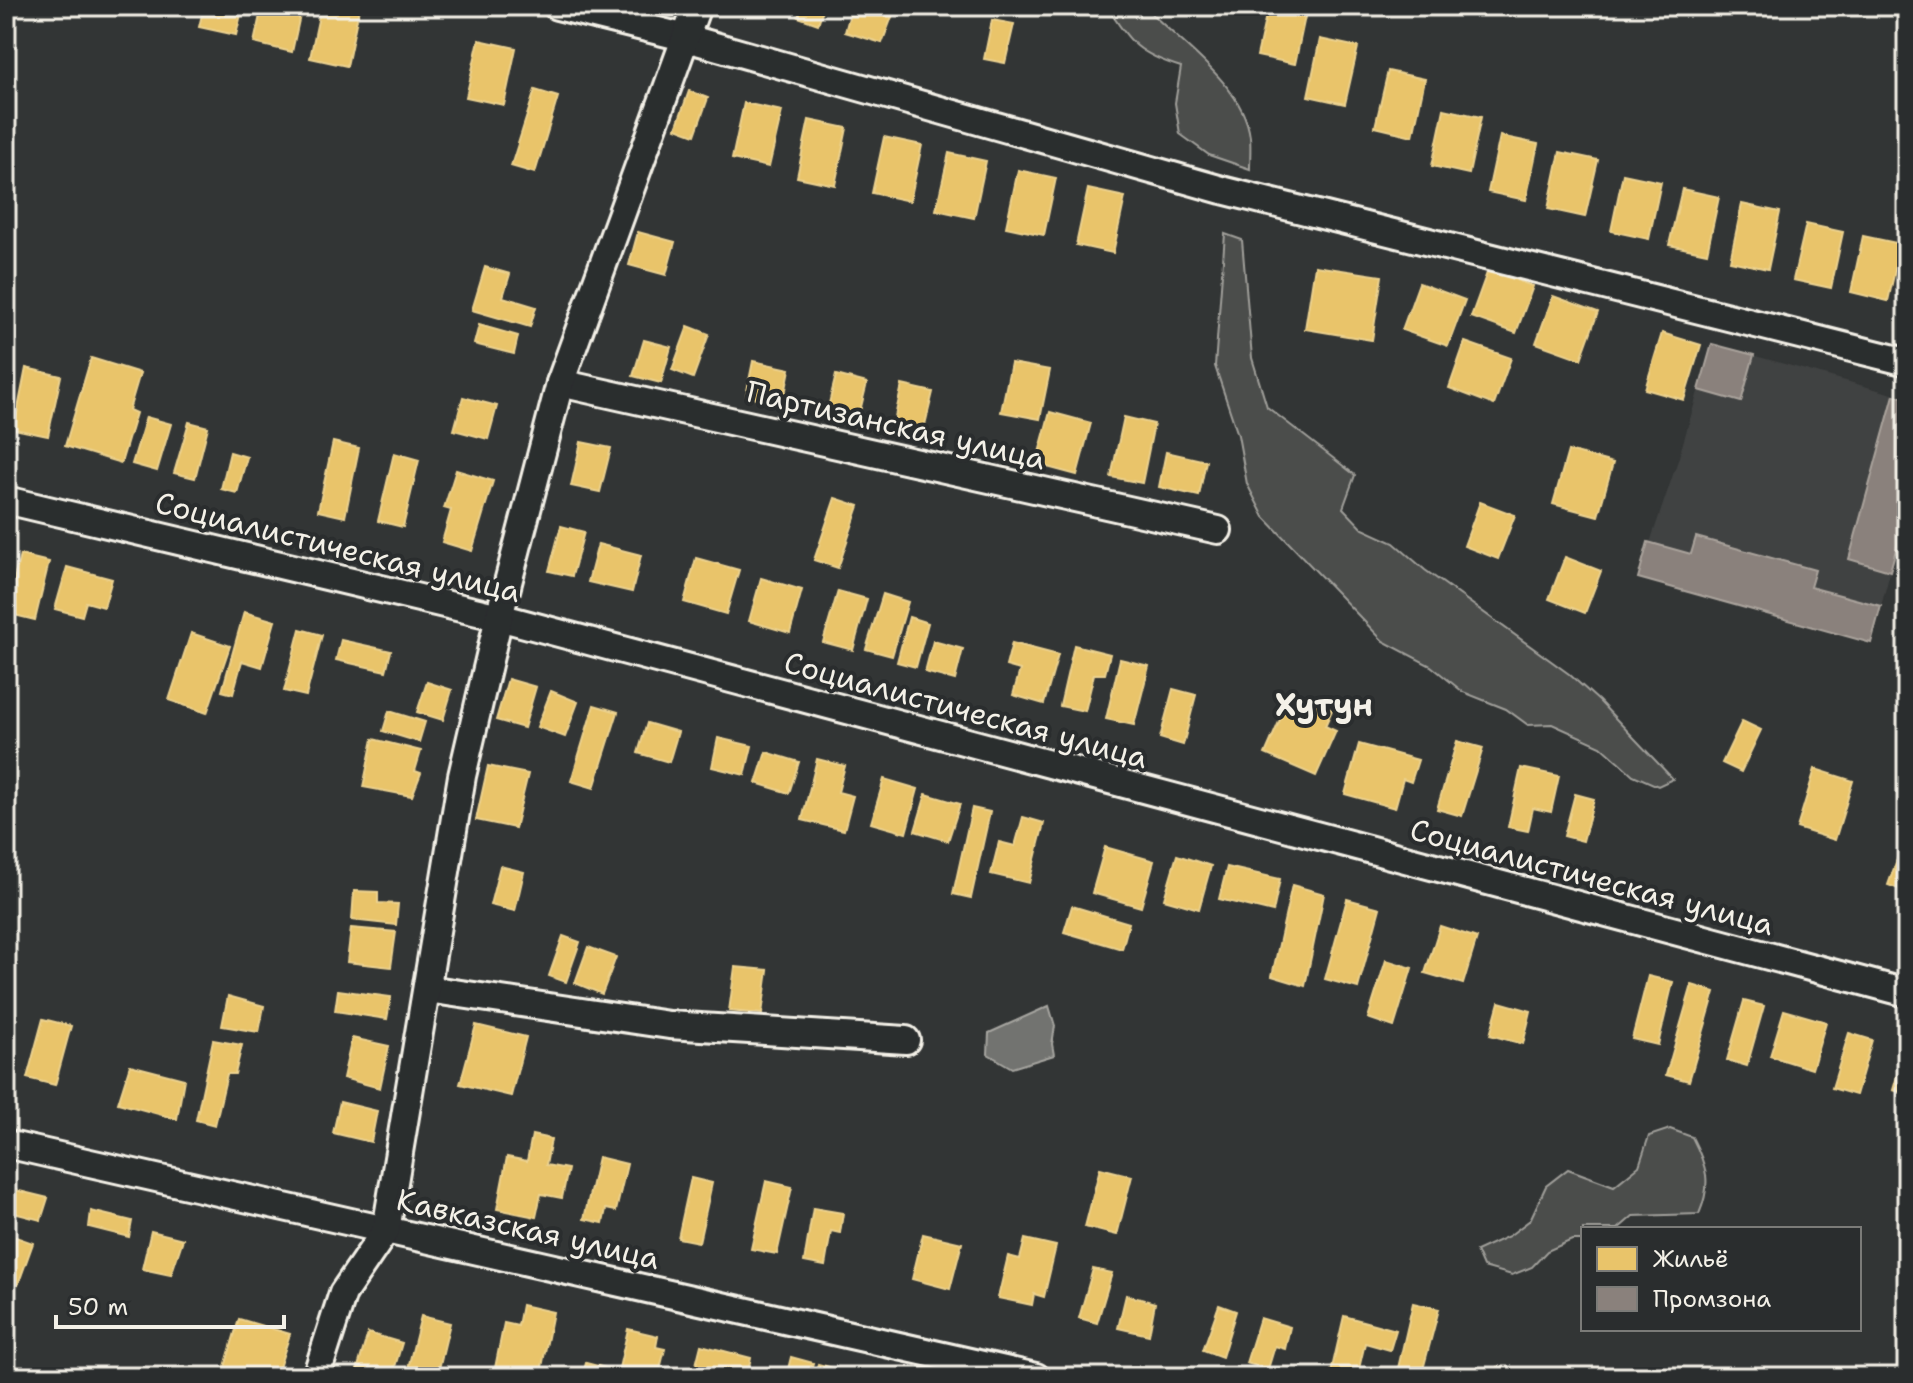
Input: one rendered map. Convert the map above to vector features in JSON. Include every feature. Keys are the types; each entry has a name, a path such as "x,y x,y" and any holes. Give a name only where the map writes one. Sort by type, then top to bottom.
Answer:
{"street":[{"path":"557,6 683,37 1222,190 1907,362"},
{"path":"316,1377 343,1293 386,1230 462,776 499,617 560,383 683,37 697,6"},
{"name":"Партизанская улица","path":"560,383 1218,530"},
{"name":"Социалистическая улица","path":"6,500 499,617 1907,993"},
{"path":"427,989 669,1025 906,1040"},
{"name":"Кавказская улица","path":"6,1144 1036,1377"}],"shaded area":[{"path":"1107,6 1144,6 1223,82 1245,118 1250,137 1250,169 1209,155 1180,134 1175,103 1181,67 1136,46"},
{"path":"1225,234 1242,240 1252,358 1267,407 1355,475 1343,508 1363,529 1394,543 1425,570 1569,674 1673,779 1658,786 1633,775 1601,746 1552,724 1528,725 1506,709 1463,692 1431,666 1383,641 1264,517 1247,484 1238,435 1215,366"},
{"path":"1712,344 1907,398 1907,510 1871,643 1638,578 1678,460"},
{"path":"1049,1006 1055,1026 1054,1055 1012,1068 988,1054 989,1033"},
{"path":"1670,1129 1692,1137 1706,1175 1706,1193 1699,1214 1633,1216 1620,1227 1581,1227 1581,1240 1572,1240 1547,1251 1532,1267 1512,1275 1483,1267 1476,1251 1509,1236 1530,1220 1546,1186 1568,1169 1614,1186 1639,1166 1649,1136"}],"building: Жильё":[{"path":"204,6 243,6 236,35 199,27"},
{"path":"262,6 302,6 292,52 254,43"},
{"path":"321,6 359,9 347,66 310,58"},
{"path":"802,6 824,6 818,24 798,17"},
{"path":"852,6 896,6 882,43 845,32"},
{"path":"1268,6 1307,7 1295,64 1257,56"},
{"path":"992,20 1014,24 1005,63 984,59"},
{"path":"1320,39 1358,47 1345,104 1308,96"},
{"path":"479,40 516,48 504,105 466,97"},
{"path":"1388,71 1425,79 1413,136 1375,127"},
{"path":"535,90 558,97 535,173 511,166"},
{"path":"689,91 708,98 695,135 676,128"},
{"path":"744,103 782,111 769,167 732,159"},
{"path":"1444,109 1481,117 1469,174 1432,166"},
{"path":"809,120 847,128 835,185 797,177"},
{"path":"1500,136 1538,144 1526,200 1488,192"},
{"path":"884,137 922,145 910,201 872,193"},
{"path":"1560,152 1598,160 1585,217 1548,209"},
{"path":"949,153 986,161 974,218 936,210"},
{"path":"1018,170 1056,178 1044,235 1006,227"},
{"path":"1623,174 1661,182 1649,239 1611,231"},
{"path":"1088,189 1125,197 1113,253 1076,245"},
{"path":"1682,189 1719,197 1707,253 1669,245"},
{"path":"1742,204 1780,212 1768,269 1730,261"},
{"path":"1806,224 1843,232 1831,288 1793,280"},
{"path":"638,232 675,242 666,275 629,265"},
{"path":"1863,236 1901,244 1888,301 1851,292"},
{"path":"1315,266 1382,276 1372,340 1305,329"},
{"path":"485,267 510,274 503,297 536,307 530,327 472,310"},
{"path":"1488,270 1533,286 1516,333 1471,317"},
{"path":"1419,283 1465,300 1448,346 1402,330"},
{"path":"1553,296 1598,312 1581,359 1536,343"},
{"path":"479,325 518,336 514,354 474,344"},
{"path":"688,326 709,334 693,378 672,370"},
{"path":"1662,333 1701,345 1684,400 1645,389"},
{"path":"644,340 671,347 661,383 633,376"},
{"path":"1465,342 1511,358 1494,405 1449,388"},
{"path":"91,358 140,373 129,410 136,413 121,463 65,446"},
{"path":"753,361 790,369 783,404 746,396"},
{"path":"1011,363 1050,370 1040,419 1001,412"},
{"path":"26,368 61,376 48,436 14,429"},
{"path":"836,375 867,383 856,427 825,420"},
{"path":"902,385 933,392 923,433 893,426"},
{"path":"463,397 497,406 488,439 454,430"},
{"path":"1050,412 1091,423 1077,475 1036,464"},
{"path":"146,417 171,424 157,471 132,464"},
{"path":"1124,417 1154,424 1142,483 1111,477"},
{"path":"189,422 208,427 195,478 174,473"},
{"path":"333,442 359,448 345,517 318,511"},
{"path":"581,442 611,448 600,492 571,486"},
{"path":"1568,451 1613,463 1598,516 1553,504"},
{"path":"230,452 247,457 237,493 221,489"},
{"path":"1166,452 1206,461 1199,496 1159,487"},
{"path":"394,453 419,460 403,527 378,521"},
{"path":"456,470 493,481 472,551 442,542 451,510 444,508"},
{"path":"835,498 859,506 838,568 814,560"},
{"path":"1480,502 1515,515 1498,559 1464,546"},
{"path":"561,526 584,532 572,576 549,571"},
{"path":"598,544 641,555 632,592 588,582"},
{"path":"20,555 49,562 35,620 6,613"},
{"path":"1565,557 1601,571 1585,613 1549,599"},
{"path":"696,558 739,570 726,614 684,602"},
{"path":"67,567 112,579 104,607 86,602 82,616 55,609"},
{"path":"761,578 802,590 790,633 749,621"},
{"path":"838,591 867,599 853,650 823,642"},
{"path":"883,594 908,602 892,656 866,649"},
{"path":"244,612 275,621 262,667 242,661 233,694 222,691"},
{"path":"909,617 928,623 916,667 897,662"},
{"path":"300,629 322,635 306,696 284,691"},
{"path":"191,633 230,646 207,713 169,700"},
{"path":"341,640 391,651 386,671 336,660"},
{"path":"933,641 963,649 955,680 925,672"},
{"path":"1012,643 1058,655 1044,704 1013,695 1020,670 1006,666"},
{"path":"1074,645 1110,654 1105,674 1094,674 1085,711 1060,706"},
{"path":"1120,659 1149,666 1134,725 1106,719"},
{"path":"508,679 536,687 524,728 496,720"},
{"path":"427,682 452,690 443,720 417,712"},
{"path":"1173,689 1196,695 1183,745 1160,738"},
{"path":"551,691 578,702 565,737 537,727"},
{"path":"1292,692 1332,710 1325,726 1336,731 1316,776 1265,754"},
{"path":"594,705 618,712 594,788 571,781"},
{"path":"389,711 425,722 419,742 383,731"},
{"path":"1742,721 1761,730 1741,772 1722,763"},
{"path":"647,723 678,732 669,762 638,753"},
{"path":"718,738 752,746 745,775 712,767"},
{"path":"373,739 421,751 415,771 421,773 412,796 363,787"},
{"path":"1457,741 1483,748 1462,816 1437,809"},
{"path":"1359,744 1418,760 1411,782 1403,779 1395,808 1345,794"},
{"path":"766,752 799,762 789,793 756,783"},
{"path":"817,759 845,766 838,792 853,796 844,830 802,820"},
{"path":"488,766 528,774 515,828 476,820"},
{"path":"1521,768 1559,776 1551,812 1533,808 1528,831 1508,827"},
{"path":"1815,769 1853,781 1835,840 1797,828"},
{"path":"884,779 918,789 906,833 871,823"},
{"path":"926,794 960,804 948,841 915,831"},
{"path":"1575,794 1594,799 1583,841 1564,836"},
{"path":"972,808 990,812 971,898 953,894"},
{"path":"1023,817 1044,823 1029,883 991,874 999,842 1015,846"},
{"path":"1904,840 1907,841 1907,892 1888,885"},
{"path":"1105,847 1154,861 1141,907 1092,893"},
{"path":"1177,855 1211,866 1199,909 1164,899"},
{"path":"500,866 524,872 515,911 490,905"},
{"path":"1227,867 1280,879 1273,912 1219,899"},
{"path":"1292,885 1324,894 1305,986 1272,976"},
{"path":"354,891 378,892 378,903 398,904 396,925 352,920"},
{"path":"1347,899 1380,908 1358,988 1325,979"},
{"path":"1072,906 1129,923 1122,949 1064,932"},
{"path":"1440,926 1477,938 1463,984 1425,973"},
{"path":"351,928 396,932 391,967 347,962"},
{"path":"563,936 580,942 566,982 549,976"},
{"path":"588,947 616,957 602,994 575,983"},
{"path":"1386,960 1412,968 1394,1027 1368,1018"},
{"path":"735,967 768,970 762,1014 729,1011"},
{"path":"1648,976 1673,982 1658,1045 1632,1039"},
{"path":"1692,985 1715,992 1689,1081 1666,1075"},
{"path":"338,990 391,997 387,1019 335,1011"},
{"path":"228,996 264,1006 259,1032 222,1026"},
{"path":"1744,1001 1764,1006 1747,1066 1727,1060"},
{"path":"1499,1002 1531,1011 1523,1044 1490,1035"},
{"path":"1784,1010 1826,1022 1812,1069 1770,1056"},
{"path":"43,1019 71,1026 55,1085 27,1078"},
{"path":"476,1025 526,1037 511,1096 460,1084"},
{"path":"1849,1033 1872,1040 1856,1095 1832,1088"},
{"path":"352,1038 389,1046 380,1088 343,1078"},
{"path":"213,1040 242,1045 235,1074 227,1074 215,1125 196,1120"},
{"path":"1907,1043 1907,1094 1893,1090"},
{"path":"130,1065 184,1079 177,1119 118,1103"},
{"path":"340,1102 377,1111 371,1142 333,1133"},
{"path":"532,1135 551,1139 546,1165 568,1169 562,1198 541,1194 536,1217 497,1209 507,1157 527,1161"},
{"path":"598,1157 627,1164 616,1211 606,1209 603,1223 584,1219"},
{"path":"1100,1168 1132,1176 1117,1235 1085,1227"},
{"path":"691,1178 712,1183 699,1242 678,1238"},
{"path":"766,1181 792,1187 777,1254 751,1249"},
{"path":"11,1189 48,1198 41,1220 6,1211"},
{"path":"813,1208 843,1213 840,1233 831,1231 825,1266 804,1262"},
{"path":"91,1211 132,1221 129,1237 89,1227"},
{"path":"151,1231 183,1239 171,1275 142,1269"},
{"path":"7,1234 33,1243 18,1285 6,1281"},
{"path":"923,1234 962,1243 950,1289 912,1279"},
{"path":"1025,1239 1056,1246 1044,1297 1034,1294 1032,1305 998,1298 1008,1256 1020,1259"},
{"path":"1093,1269 1112,1273 1097,1323 1079,1318"},
{"path":"1126,1295 1155,1303 1149,1335 1118,1328"},
{"path":"1413,1303 1439,1309 1421,1377 1396,1377"},
{"path":"522,1305 553,1312 540,1377 494,1373 504,1323 518,1326"},
{"path":"1219,1305 1236,1311 1222,1357 1203,1350"},
{"path":"421,1316 450,1323 437,1377 406,1376"},
{"path":"1344,1316 1396,1330 1390,1350 1365,1343 1357,1377 1330,1377"},
{"path":"1260,1318 1290,1327 1285,1349 1275,1346 1268,1369 1246,1363"},
{"path":"239,1319 290,1334 276,1377 247,1377 224,1370"},
{"path":"628,1329 658,1336 656,1347 665,1349 658,1377 617,1377"},
{"path":"368,1333 402,1343 392,1377 355,1377"},
{"path":"701,1345 751,1358 747,1377 693,1377"},
{"path":"791,1357 813,1363 809,1377 786,1377"},
{"path":"586,1363 613,1370 611,1377 582,1377"},
{"path":"818,1364 840,1370 838,1377 814,1377"},
{"path":"1497,1367 1511,1371 1510,1377 1494,1377"}],"building: Промзона":[{"path":"1712,344 1754,355 1741,402 1699,390"},
{"path":"1894,395 1907,398 1907,510 1890,571 1849,559"},
{"path":"1696,537 1815,570 1810,587 1881,606 1871,643 1638,578 1648,542 1691,554"}],"district":[{"name":"Хутун","path":"1324,704"}]}
